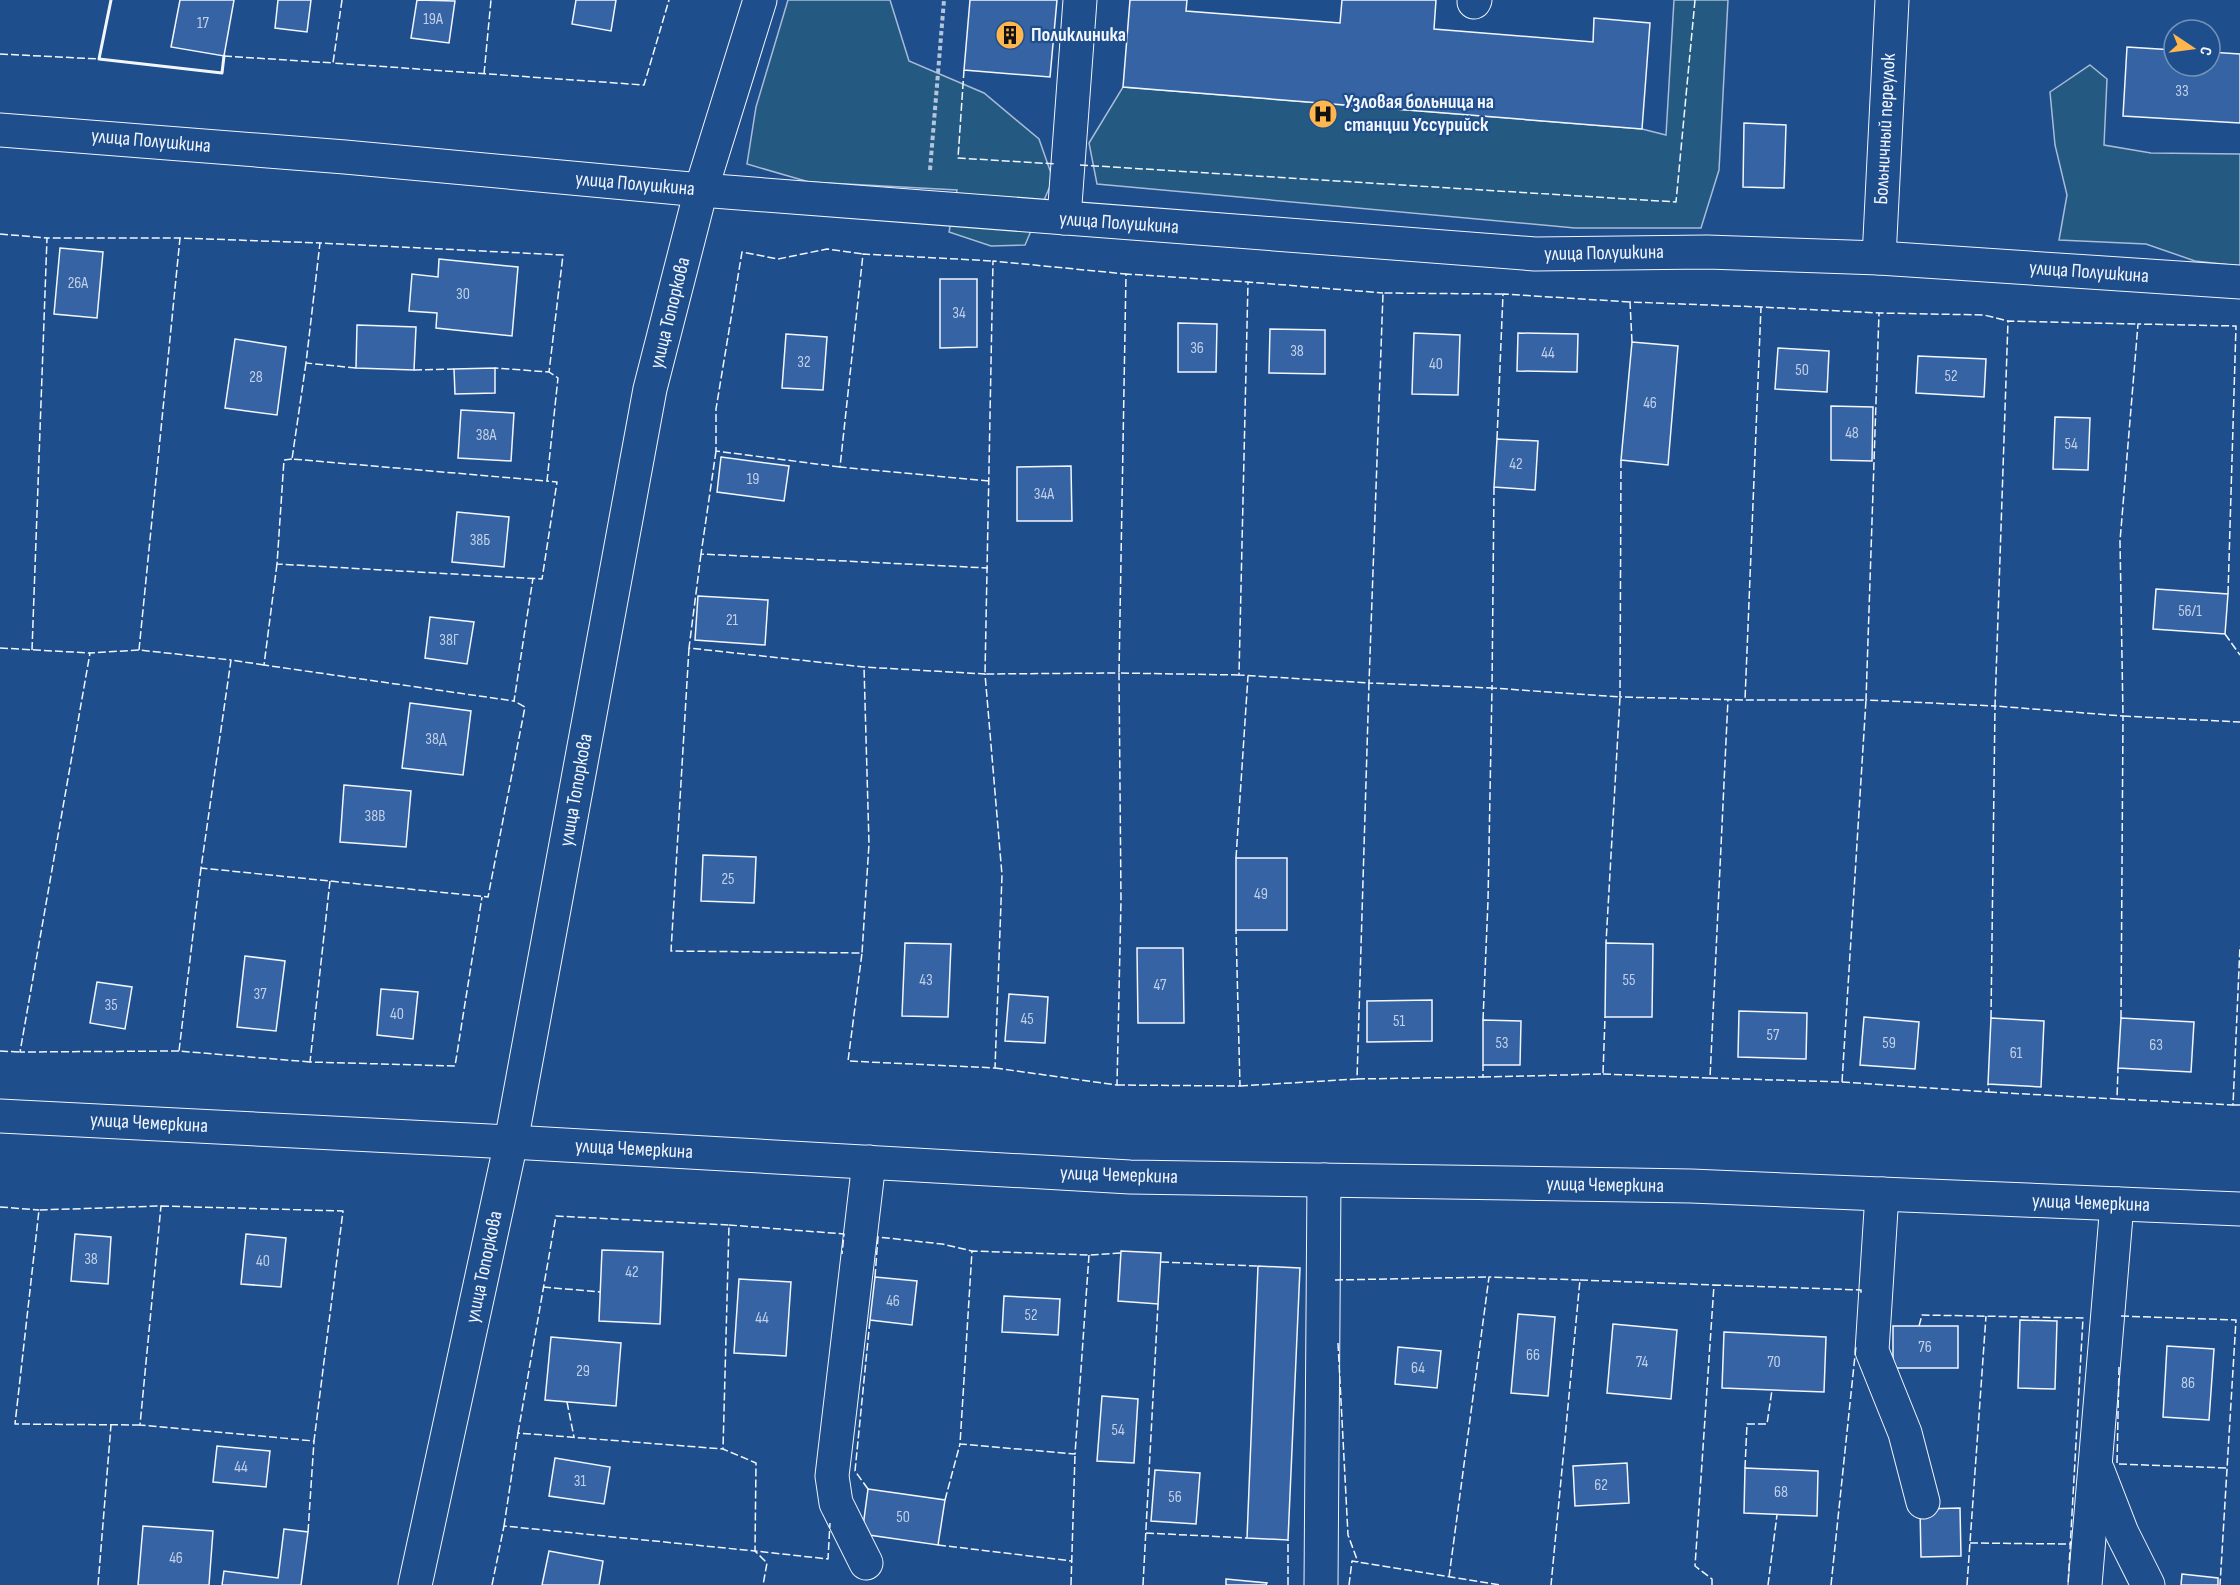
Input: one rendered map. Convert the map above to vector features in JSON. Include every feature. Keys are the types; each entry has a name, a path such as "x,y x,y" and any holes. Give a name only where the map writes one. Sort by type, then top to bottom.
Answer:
{"street":[{"name":"улица Топоркова","path":"416,1585 511,1142 650,390 701,190 760,0"},
{"path":"1064,218 1080,0"},
{"name":"Больничный переулок","path":"1879,258 1892,0"},
{"name":"улица Полушкина","path":"0,129 345,157 701,190 1535,254 1707,252 1879,258 2240,282"},
{"name":"улица Чемеркина","path":"0,1116 1130,1177 1691,1186 2240,1209"},
{"path":"866,1563 836,1503 832,1476 869,1162"},
{"path":"1321,1585 1324,1180"},
{"path":"1882,1194 1872,1351 1905,1433 1923,1502"},
{"path":"2085,1585 2117,1204"},
{"path":"2095,1464 2122,1533 2148,1585"}],"path":[{"path":"927,208 944,0"}],"shaded area":[{"path":"788,0 890,0 909,61 984,93 1039,139 1053,179 1025,245 991,246 949,232 957,190 809,182 747,164 756,107"},
{"path":"1674,0 1728,0 1719,170 1701,228 1575,228 1097,184 1089,143 1123,87 1642,129 1666,135"},
{"path":"2090,65 2107,79 2104,145 2151,153 2240,154 2240,266 2195,261 2146,244 2059,240 2067,195 2055,145 2050,92"}],"building":[{"path":"180,0 234,0 224,56 171,47"},
{"path":"278,0 311,0 307,32 275,28"},
{"path":"417,0 455,1 449,43 411,38"},
{"path":"576,0 616,0 611,31 572,24"},
{"name":"Поликлиника","path":"970,0 1057,0 1050,77 964,70"},
{"path":"1130,0 1187,0 1186,11 1340,23 1342,0 1436,0 1434,29 1593,42 1594,18 1650,23 1642,129 1123,87"},
{"path":"2127,47 2162,49 2162,78 2222,78 2222,53 2240,54 2240,123 2123,116"},
{"path":"1744,123 1786,125 1784,188 1743,187"},
{"path":"60,248 103,252 97,318 54,314"},
{"path":"439,259 518,267 512,336 436,328 437,313 409,311 412,274 438,277"},
{"path":"940,279 977,279 977,347 940,348"},
{"path":"1178,323 1217,324 1216,372 1178,372"},
{"path":"357,325 416,327 414,370 356,368"},
{"path":"1270,329 1325,330 1325,374 1269,373"},
{"path":"1414,333 1460,335 1458,395 1412,394"},
{"path":"1518,333 1578,334 1577,372 1517,371"},
{"path":"786,334 827,337 823,390 782,388"},
{"path":"235,339 286,347 277,415 225,408"},
{"path":"1632,342 1678,346 1668,465 1621,460"},
{"path":"1778,348 1829,351 1827,392 1775,389"},
{"path":"1918,356 1986,359 1984,397 1916,393"},
{"path":"495,368 495,393 455,394 454,369"},
{"path":"1831,406 1873,407 1872,461 1831,460"},
{"path":"461,410 514,413 511,461 458,458"},
{"path":"2055,417 2090,418 2088,470 2053,469"},
{"path":"1497,439 1538,441 1535,490 1494,487"},
{"path":"721,457 789,466 784,501 717,492"},
{"path":"1071,466 1072,521 1017,521 1017,467"},
{"path":"457,512 509,517 504,567 452,562"},
{"path":"2156,589 2228,594 2225,634 2153,629"},
{"path":"698,596 768,600 765,645 695,640"},
{"path":"430,617 474,622 467,664 425,658"},
{"path":"410,703 471,711 463,775 402,768"},
{"path":"344,785 411,791 406,847 340,842"},
{"path":"703,855 756,857 754,903 701,901"},
{"path":"1236,858 1287,858 1287,930 1236,930"},
{"path":"905,943 951,944 948,1017 902,1016"},
{"path":"1606,943 1653,944 1652,1017 1605,1017"},
{"path":"1137,948 1183,948 1184,1023 1138,1023"},
{"path":"245,956 285,961 276,1031 237,1027"},
{"path":"97,982 132,987 125,1029 90,1023"},
{"path":"381,989 418,992 413,1039 377,1035"},
{"path":"1009,994 1048,997 1045,1043 1005,1041"},
{"path":"1432,1000 1432,1041 1367,1042 1367,1001"},
{"path":"1739,1011 1807,1013 1806,1059 1738,1057"},
{"path":"1864,1017 1919,1022 1915,1069 1860,1065"},
{"path":"1991,1018 2044,1021 2041,1087 1988,1084"},
{"path":"2121,1018 2194,1022 2191,1072 2118,1068"},
{"path":"1483,1020 1521,1021 1520,1065 1483,1065"},
{"path":"75,1234 111,1237 108,1284 71,1281"},
{"path":"246,1234 286,1238 281,1287 241,1284"},
{"path":"602,1250 663,1252 660,1324 599,1321"},
{"path":"1121,1251 1161,1253 1158,1304 1118,1301"},
{"path":"1258,1266 1300,1268 1288,1540 1247,1538"},
{"path":"875,1277 917,1281 912,1325 870,1320"},
{"path":"739,1279 791,1282 786,1356 734,1353"},
{"path":"1004,1296 1060,1299 1058,1335 1002,1332"},
{"path":"1518,1314 1555,1317 1548,1396 1511,1393"},
{"path":"2020,1320 2057,1321 2055,1389 2018,1388"},
{"path":"1613,1324 1677,1330 1671,1399 1607,1393"},
{"path":"1893,1326 1958,1326 1958,1368 1893,1368"},
{"path":"1724,1332 1826,1337 1824,1392 1722,1388"},
{"path":"551,1337 621,1343 616,1406 545,1400"},
{"path":"2167,1346 2214,1349 2209,1420 2163,1417"},
{"path":"1398,1347 1441,1351 1437,1388 1395,1384"},
{"path":"1102,1396 1138,1399 1134,1463 1097,1461"},
{"path":"217,1446 270,1451 266,1487 213,1482"},
{"path":"555,1458 610,1467 604,1504 549,1496"},
{"path":"1627,1463 1629,1503 1575,1506 1573,1466"},
{"path":"1745,1468 1818,1471 1817,1516 1744,1513"},
{"path":"1155,1470 1200,1473 1196,1524 1151,1521"},
{"path":"868,1489 945,1500 938,1545 862,1534"},
{"path":"1960,1508 1961,1556 1921,1557 1920,1509"},
{"path":"143,1526 213,1531 209,1585 138,1585"},
{"path":"284,1529 308,1532 301,1585 222,1585 224,1571 278,1578"},
{"path":"549,1551 603,1561 599,1585 542,1585"},
{"path":"2182,1574 2218,1578 2218,1585 2181,1585"},
{"path":"1226,1579 1267,1583 1266,1585 1226,1585"}],"fence":[{"path":"342,0 333,63 644,85 669,0"},
{"path":"484,74 491,0"},
{"path":"1080,165 1676,202 1695,0"},
{"path":"0,54 99,59"},
{"path":"224,56 333,63"},
{"path":"964,70 958,158 1056,164"},
{"path":"0,234 47,238"},
{"path":"32,650 47,238 180,238"},
{"path":"139,650 180,238 320,243"},
{"path":"356,368 306,363 320,243 563,255 549,372 495,368"},
{"path":"840,467 716,451 716,409 742,252 778,259 827,249 863,254"},
{"path":"989,481 840,467 863,254 993,261"},
{"path":"995,1068 1117,1085 1121,900 1119,673 985,674 993,261 1126,274"},
{"path":"1239,675 1119,673 1126,274 1248,282"},
{"path":"1240,1086 1357,1079 1369,683 1239,675 1248,282 1383,293"},
{"path":"1483,1020 1492,688 1369,683 1383,293 1503,294"},
{"path":"1497,439 1503,294 1630,302"},
{"path":"1632,342 1630,302 1761,307"},
{"path":"1710,1078 1842,1082 1866,700 1745,700 1761,307 1879,313"},
{"path":"1991,1018 1995,706 1866,700 1879,313 1984,315 2008,321"},
{"path":"2121,1018 2123,716 1995,706 2008,321 2138,324"},
{"path":"2228,594 2236,326 2138,324 2120,541 2123,716 2240,722"},
{"path":"306,363 292,459 547,481 558,378 549,372"},
{"path":"414,370 454,369"},
{"path":"716,451 701,554 988,568"},
{"path":"292,459 284,460 277,564 542,579 557,482 547,481"},
{"path":"1621,460 1620,697 1745,700"},
{"path":"1494,487 1492,688 1620,697 1606,943"},
{"path":"701,554 689,648 864,667 985,674 1002,875 995,1068 848,1061 862,953"},
{"path":"277,564 264,665 514,701 533,578"},
{"path":"2225,634 2240,655"},
{"path":"0,648 90,653"},
{"path":"689,648 671,951 862,953 869,844 864,667"},
{"path":"179,1051 20,1052 90,653 139,650 231,660"},
{"path":"264,665 231,660 201,868 488,897 525,707 514,701"},
{"path":"1236,858 1248,676"},
{"path":"1603,1074 1710,1078 1728,699"},
{"path":"201,868 179,1051 310,1062"},
{"path":"330,881 310,1062 455,1066 482,897"},
{"path":"1117,1085 1240,1086 1236,930"},
{"path":"2117,1099 2233,1105 2240,946"},
{"path":"1483,1077 1603,1074 1605,1017"},
{"path":"0,1051 20,1052"},
{"path":"1357,1079 1483,1077 1483,1065"},
{"path":"1989,1092 2117,1099 2118,1068"},
{"path":"1842,1082 1989,1092 1988,1084"},
{"path":"2233,1105 2240,1105"},
{"path":"161,1206 343,1211 314,1441 140,1425 161,1206"},
{"path":"140,1425 15,1424 39,1210 161,1206"},
{"path":"0,1207 39,1210"},
{"path":"518,1433 556,1216 729,1225 723,1449"},
{"path":"729,1225 844,1234 842,1254"},
{"path":"875,1277 878,1237 942,1244 972,1251"},
{"path":"1089,1255 1075,1454 960,1444 972,1251 1089,1255 1122,1253"},
{"path":"1161,1262 1258,1266"},
{"path":"1335,1280 1489,1277"},
{"path":"1449,1577 1489,1277 1580,1280 1551,1585"},
{"path":"1580,1280 1714,1285"},
{"path":"1712,1585 1712,1579 1695,1566 1714,1285 1861,1290 1861,1293"},
{"path":"543,1287 601,1292"},
{"path":"1143,1585 1158,1304"},
{"path":"1919,1326 1922,1315 2083,1318 2068,1585"},
{"path":"1967,1585 1986,1316"},
{"path":"2121,1316 2236,1320 2220,1585"},
{"path":"868,1489 855,1471 870,1320"},
{"path":"1338,1343 1348,1535 1358,1562"},
{"path":"1831,1585 1856,1346"},
{"path":"2119,1367 2117,1464 2227,1468"},
{"path":"1745,1468 1747,1424 1767,1424 1772,1390"},
{"path":"567,1402 574,1437"},
{"path":"98,1585 111,1425"},
{"path":"504,1526 518,1433 723,1449 756,1463 755,1551 828,1559 830,1523"},
{"path":"308,1532 314,1441"},
{"path":"945,1500 960,1444"},
{"path":"1071,1585 1075,1454"},
{"path":"1768,1585 1777,1515"},
{"path":"492,1585 504,1526 755,1551 767,1563 763,1585"},
{"path":"1146,1533 1247,1538"},
{"path":"1288,1540 1288,1585"},
{"path":"1970,1543 2070,1544"},
{"path":"938,1545 1072,1561"},
{"path":"1349,1585 1352,1561 1500,1585"}],"wall":[{"path":"111,0 99,59 222,73 224,56"}],"place":[{"name":"Поликлиника","path":"1010,35"},
{"name":"Узловая больница на станции Уссурийск","path":"1323,114"}]}
